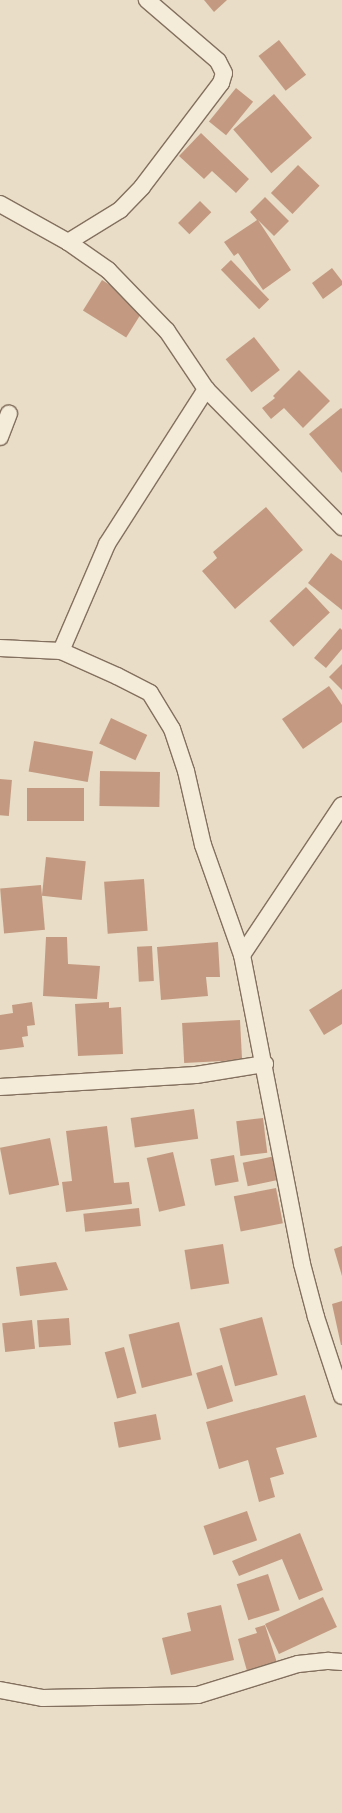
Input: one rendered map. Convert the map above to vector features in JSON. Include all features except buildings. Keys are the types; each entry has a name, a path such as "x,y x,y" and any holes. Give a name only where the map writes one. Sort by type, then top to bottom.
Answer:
{"street":[{"path":"68,242 120,210 142,187 221,83 224,72 218,61 147,0"},
{"path":"0,204 68,242 108,270 167,331 206,389 342,527"},
{"path":"60,651 107,544 206,389"},
{"path":"0,436 9,414"},
{"path":"0,648 60,651 150,693 172,729 186,771 203,845 242,955 265,1064 302,1264 316,1317 341,1392"},
{"path":"242,955 342,805"},
{"path":"0,1087 196,1074 265,1064"},
{"path":"0,1690 43,1698 198,1695 298,1664 329,1661 342,1662"}]}
